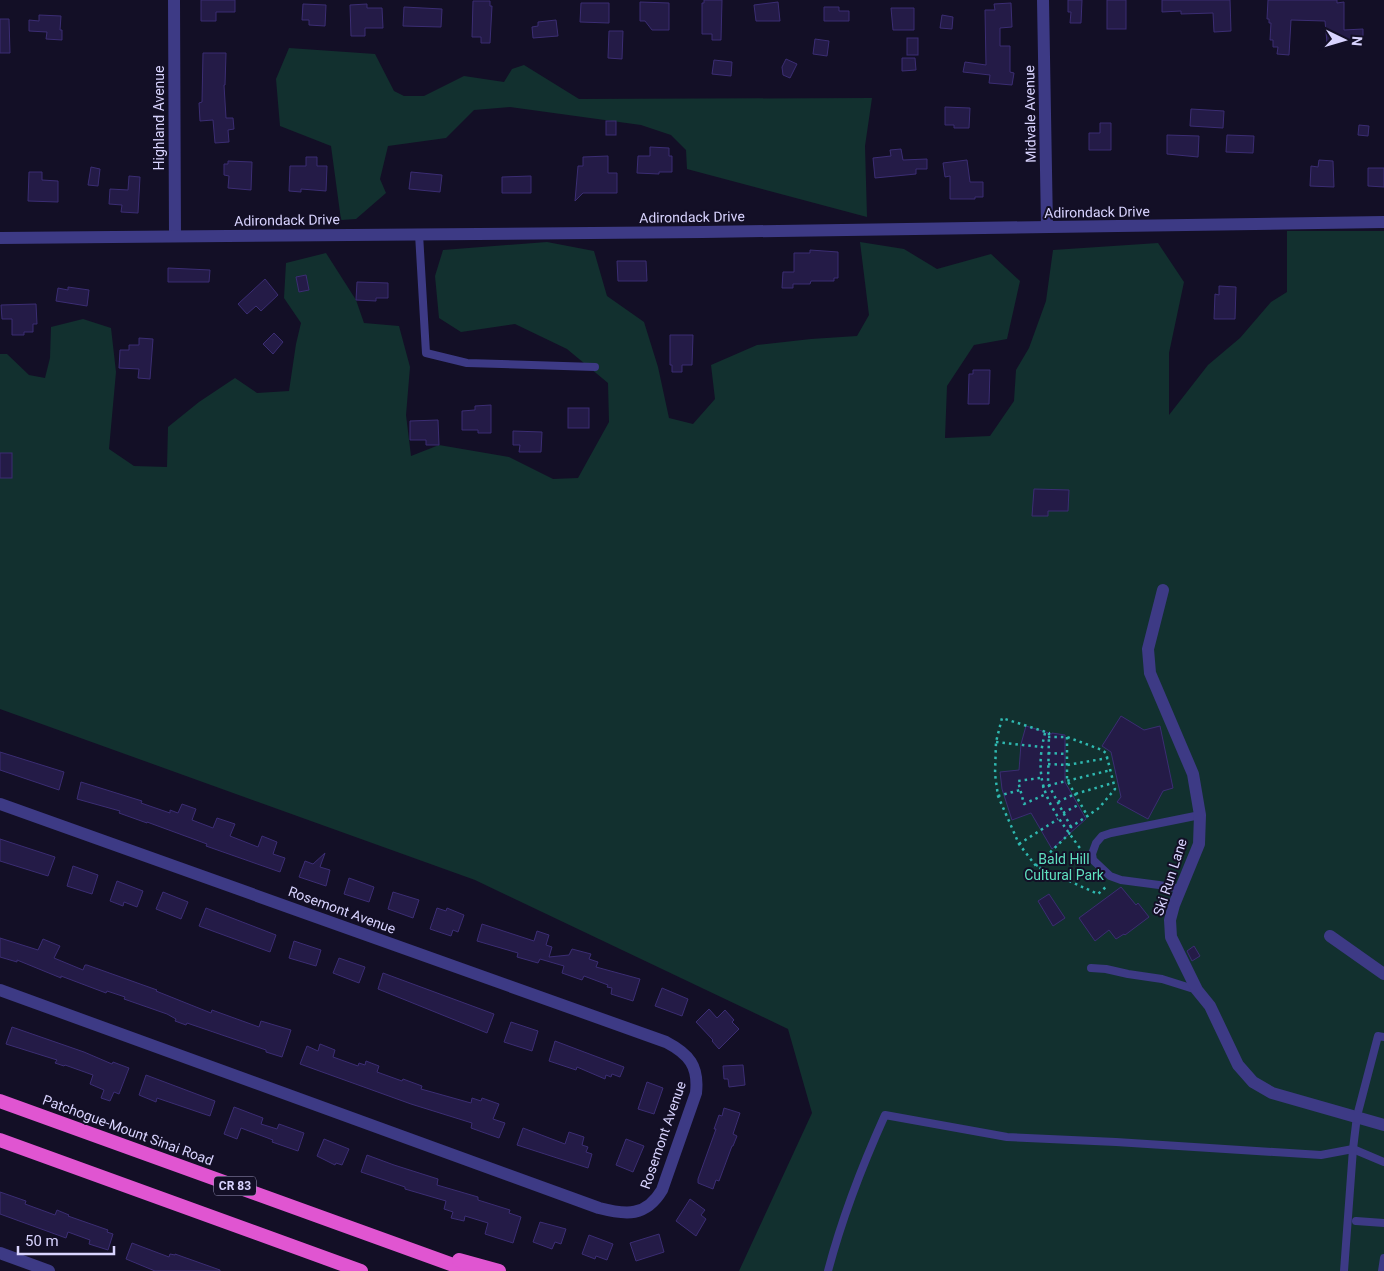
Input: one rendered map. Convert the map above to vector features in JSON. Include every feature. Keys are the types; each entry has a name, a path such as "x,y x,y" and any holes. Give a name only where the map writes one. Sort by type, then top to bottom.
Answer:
{"highway":[{"name":"Patchogue-Mount Sinai Road","path":"0,1101 470,1271"},
{"path":"0,1140 361,1271"},
{"path":"396,1244 499,1271"}],"street":[{"name":"Highland Avenue","path":"174,0 175,236"},
{"name":"Midvale Avenue","path":"1043,0 1047,228"},
{"name":"Adirondack Drive","path":"0,238 1047,228 1384,222"},
{"name":"Ski Run Lane","path":"1163,590 1148,649 1150,673 1192,774 1200,815 1199,844 1180,889 1170,920 1171,937 1196,990 1210,1006 1238,1065 1253,1082 1272,1093 1384,1125"},
{"name":"Rosemont Avenue","path":"0,804 666,1042 684,1053 694,1066 698,1079 696,1093 662,1190 655,1202 629,1213 615,1212 570,1198 0,990"},
{"path":"1330,936 1384,974"},
{"path":"0,1253 49,1271"}],"lane":[{"path":"420,234 426,353 467,363 594,367"},
{"path":"1180,889 1110,876 1093,860 1092,854 1096,843 1102,836 1200,815"},
{"path":"1091,968 1162,979 1196,990"},
{"path":"1344,1271 1357,1116 1378,1036 1384,1037"},
{"path":"828,1271 838,1232 885,1116 1007,1137 1088,1140 1322,1155 1353,1149 1384,1162"},
{"path":"1356,1221 1384,1223"},
{"path":"1382,1271 1384,1258"}],"path":[{"path":"1036,866 1070,834 1071,827 1048,784 1049,733 1002,718 996,742 995,774 998,796 1019,844 1036,866 1098,894 1107,886 1102,880"},
{"path":"1045,732 1039,768 1042,786 1058,819 1086,857"},
{"path":"1048,737 1067,737 1102,750 1108,758 1115,789 1099,808 1071,827"},
{"path":"1067,737 1067,780 1088,817"},
{"path":"996,742 1041,748"},
{"path":"1048,754 1067,754"},
{"path":"1048,764 1067,765 1108,758"},
{"path":"1042,786 1111,770"},
{"path":"1041,778 1018,781 1024,804 1046,794"},
{"path":"1058,802 1075,794 1114,783"},
{"path":"998,796 1020,790"},
{"path":"1063,813 1080,804"},
{"path":"1019,844 1058,819"}],"green space":[{"path":"289,48 375,54 394,91 404,96 424,96 464,76 504,82 512,69 524,65 579,99 872,98 865,146 867,217 687,169 686,150 671,135 641,125 510,107 474,110 446,138 388,146 380,179 386,193 356,219 341,220 331,146 280,126 276,79"},
{"name":"Bald Hill Cultural Park","path":"1287,231 1384,231 1384,1271 739,1271 812,1113 788,1029 475,880 0,709 0,354 7,354 29,375 45,378 50,358 51,327 83,319 111,328 116,372 109,449 134,466 167,467 168,427 199,402 235,378 257,393 289,391 301,323 284,298 286,263 326,253 356,300 364,323 399,326 410,367 406,415 411,456 439,445 509,457 553,479 578,478 609,422 608,383 567,349 515,324 461,332 439,318 435,276 443,250 547,242 594,251 607,296 644,322 658,367 669,418 693,424 715,399 711,365 757,345 857,336 869,315 860,242 904,249 937,269 991,254 1020,281 1007,339 974,345 947,386 945,438 990,436 1014,401 1016,370 1029,348 1046,301 1053,250 1158,243 1184,282 1169,353 1169,415 1208,365 1240,338 1271,302 1287,292"}],"building":[{"path":"201,0 235,0 235,12 216,12 216,21 201,21"},
{"path":"704,0 722,0 721,40 712,40 712,34 702,34 702,3 704,3"},
{"path":"1068,0 1082,0 1081,23 1070,23 1071,12 1068,12"},
{"path":"1107,0 1126,0 1126,29 1107,29"},
{"path":"1162,0 1230,0 1231,31 1214,32 1213,13 1181,14 1181,11 1162,12"},
{"path":"1268,0 1337,0 1337,3 1344,2 1344,30 1363,29 1363,40 1327,43 1325,21 1291,20 1289,55 1277,54 1278,47 1273,47 1273,40 1270,40 1271,23 1267,19"},
{"path":"473,1 490,1 490,6 492,6 490,43 481,43 481,37 472,37"},
{"path":"640,2 669,3 669,30 652,30 645,21 640,21"},
{"path":"778,2 780,21 756,21 754,5"},
{"path":"581,3 609,3 609,23 580,22"},
{"path":"1011,3 1012,27 1000,28 1000,46 1010,46 1010,72 1014,73 1012,85 989,83 990,75 963,72 965,62 986,65 985,10 995,10 994,4"},
{"path":"303,4 326,5 325,26 309,25 309,20 302,20"},
{"path":"367,4 367,8 382,8 383,28 365,28 365,36 351,36 350,5"},
{"path":"404,7 442,9 441,27 403,26"},
{"path":"824,7 839,7 839,11 849,11 849,21 824,21"},
{"path":"891,8 914,8 914,30 893,30"},
{"path":"39,15 61,16 60,30 62,30 62,40 46,39 47,32 29,31 29,20 39,21"},
{"path":"942,15 953,17 952,29 940,28"},
{"path":"0,19 9,19 10,53 0,53"},
{"path":"556,20 558,36 533,38 532,27 538,26 538,22"},
{"path":"609,31 623,31 622,59 608,58"},
{"path":"907,38 918,38 918,55 907,55"},
{"path":"815,39 829,41 827,56 813,54"},
{"path":"203,53 226,53 224,85 226,118 233,118 234,129 228,130 229,142 215,143 213,120 200,121 199,103 202,102"},
{"path":"902,58 915,58 916,70 902,71"},
{"path":"786,59 797,64 790,78 783,75 782,67"},
{"path":"714,60 732,62 731,76 712,74"},
{"path":"945,107 970,108 969,128 954,128 954,125 945,125"},
{"path":"1191,109 1224,111 1223,128 1190,126"},
{"path":"606,121 616,121 616,135 606,135"},
{"path":"1100,123 1111,123 1111,150 1089,150 1089,133 1100,133"},
{"path":"1359,125 1369,126 1368,136 1358,135"},
{"path":"1167,135 1199,136 1198,157 1167,154"},
{"path":"1227,135 1254,136 1253,153 1226,152"},
{"path":"650,147 669,148 669,156 672,156 672,172 659,172 659,174 637,173 638,156 650,156"},
{"path":"901,149 903,160 927,159 927,169 916,169 916,174 875,178 873,158 891,156 890,150"},
{"path":"608,156 608,173 617,173 617,193 583,193 575,201 578,166 583,166 583,157"},
{"path":"306,157 317,157 317,166 327,166 326,191 301,189 301,192 289,191 290,166 306,166"},
{"path":"967,160 970,182 983,182 983,197 975,197 975,199 950,199 950,176 945,177 943,163"},
{"path":"1319,160 1333,161 1334,187 1310,186 1311,166 1318,167"},
{"path":"228,161 252,162 251,190 228,188 229,176 224,175 224,164 228,164"},
{"path":"91,167 100,169 98,186 88,185"},
{"path":"1368,168 1384,168 1384,187 1368,186"},
{"path":"29,172 42,172 42,180 58,181 58,202 28,201"},
{"path":"411,172 442,175 440,192 409,189"},
{"path":"129,176 140,177 138,213 121,212 122,205 109,204 110,189 128,190"},
{"path":"531,176 531,193 502,193 502,177"},
{"path":"810,250 838,252 838,278 834,278 834,281 811,281 810,284 793,284 793,288 782,288 783,272 794,272 794,253 810,253"},
{"path":"617,261 646,261 647,281 618,281"},
{"path":"168,268 210,270 209,282 168,282"},
{"path":"306,275 309,290 299,292 296,277"},
{"path":"265,279 278,295 261,311 256,306 247,314 238,304"},
{"path":"357,282 388,283 388,298 376,298 376,301 356,300"},
{"path":"1219,286 1236,287 1235,319 1214,319 1215,294 1219,295"},
{"path":"68,287 89,290 87,306 56,301 58,288 68,290"},
{"path":"36,304 37,324 33,324 33,332 24,332 24,335 12,335 12,319 2,319 1,305"},
{"path":"274,333 283,342 273,354 263,344"},
{"path":"670,335 693,335 692,365 682,365 682,372 672,372 672,365 670,365"},
{"path":"139,338 153,339 150,379 138,378 139,369 119,368 120,350 129,350 129,345 139,345"},
{"path":"973,370 990,370 989,404 968,404 969,374 973,374"},
{"path":"491,405 491,433 478,433 478,430 462,430 462,411 475,410 475,406"},
{"path":"568,408 589,408 589,428 568,428"},
{"path":"438,420 439,445 426,445 426,440 410,440 410,421"},
{"path":"513,431 542,432 541,452 519,452 520,445 513,445"},
{"path":"0,453 12,453 12,478 0,478"},
{"path":"1034,489 1069,490 1068,511 1048,511 1048,516 1032,516"},
{"path":"1121,716 1144,730 1160,726 1173,788 1163,791 1148,819 1117,802 1121,797 1111,752 1102,746"},
{"path":"1026,726 1052,734 1065,735 1065,782 1086,819 1052,849 1031,813 1012,820 1002,789 1000,772 1019,770 1021,744"},
{"path":"0,752 64,772 59,790 0,770"},
{"path":"81,782 142,801 141,803 170,813 170,810 178,813 182,804 196,809 192,820 213,828 217,818 235,824 230,836 258,847 262,836 277,842 273,854 285,858 280,872 119,813 120,811 77,799"},
{"path":"0,839 55,857 48,876 0,861"},
{"path":"325,853 320,867 330,870 326,886 299,877 305,861 313,864"},
{"path":"73,866 98,875 92,894 67,886"},
{"path":"349,878 374,887 369,902 344,894"},
{"path":"117,881 143,891 137,907 124,902 123,906 110,901"},
{"path":"1121,887 1136,905 1138,903 1149,917 1125,935 1116,939 1109,930 1095,941 1079,918"},
{"path":"163,892 188,902 181,919 156,909"},
{"path":"393,892 419,900 413,918 388,909"},
{"path":"1049,894 1065,918 1053,926 1038,901"},
{"path":"206,908 276,935 270,952 199,926"},
{"path":"437,908 446,911 447,908 464,915 458,932 453,930 451,936 430,929"},
{"path":"482,924 534,941 537,931 549,935 546,945 552,947 549,957 569,955 572,949 591,954 589,959 598,962 596,967 640,979 633,1001 611,994 612,988 607,987 608,985 584,976 582,980 562,973 564,966 540,959 538,963 517,957 518,953 477,941"},
{"path":"0,938 38,950 43,939 60,946 54,958 83,970 85,965 87,965 157,990 211,1013 212,1010 259,1027 261,1021 291,1030 282,1057 187,1023 186,1025 175,1021 176,1019 167,1014 124,999 125,997 107,991 106,993 61,976 61,978 17,960 17,962 0,957"},
{"path":"294,941 321,950 316,966 289,958"},
{"path":"1194,946 1200,956 1192,961 1187,951"},
{"path":"339,958 365,967 359,983 333,973"},
{"path":"383,973 494,1014 487,1033 378,989"},
{"path":"662,988 688,999 682,1016 655,1006"},
{"path":"709,1009 717,1018 725,1010 739,1029 719,1049 696,1022"},
{"path":"511,1022 538,1031 532,1051 504,1042"},
{"path":"12,1027 84,1052 112,1064 113,1062 129,1068 119,1094 114,1092 110,1101 101,1098 104,1090 90,1084 93,1075 55,1063 57,1060 6,1044"},
{"path":"555,1041 624,1067 620,1077 612,1074 611,1077 606,1075 605,1079 577,1067 576,1070 549,1061"},
{"path":"320,1044 335,1050 333,1057 358,1066 359,1063 365,1065 366,1061 379,1066 377,1072 422,1086 421,1089 471,1103 472,1098 481,1101 482,1098 499,1104 493,1119 505,1123 499,1138 471,1128 472,1123 411,1104 300,1064 307,1046 318,1051"},
{"path":"743,1065 745,1085 729,1087 728,1079 724,1079 723,1066"},
{"path":"146,1075 215,1101 210,1116 157,1098 156,1102 139,1095"},
{"path":"647,1082 663,1088 654,1114 638,1109"},
{"path":"234,1107 263,1118 261,1124 277,1129 279,1124 304,1133 298,1151 241,1128 237,1139 224,1134"},
{"path":"724,1108 740,1113 733,1134 737,1136 719,1181 716,1180 713,1189 698,1183 698,1179 716,1129 714,1129 719,1115 722,1116"},
{"path":"523,1128 565,1144 569,1132 584,1137 582,1145 588,1147 586,1152 592,1154 588,1168 517,1145"},
{"path":"324,1139 349,1149 342,1165 336,1163 335,1165 317,1156"},
{"path":"626,1139 644,1146 633,1172 616,1165"},
{"path":"367,1155 438,1179 437,1185 478,1197 478,1200 510,1210 509,1213 521,1217 513,1243 485,1234 488,1223 465,1216 464,1221 451,1218 453,1212 444,1209 446,1201 405,1189 405,1187 361,1172"},
{"path":"0,1192 26,1201 25,1204 55,1215 57,1210 68,1216 108,1230 107,1232 113,1234 108,1250 89,1244 90,1240 68,1232 66,1238 0,1214"},
{"path":"690,1199 705,1210 701,1215 706,1219 696,1236 676,1221"},
{"path":"540,1222 566,1229 561,1244 555,1242 552,1249 533,1242"},
{"path":"659,1234 664,1252 636,1261 630,1243"},
{"path":"589,1235 613,1244 607,1260 596,1256 595,1259 582,1254"},
{"path":"132,1243 169,1257 170,1254 175,1254 220,1271 155,1271 126,1259"}]}
